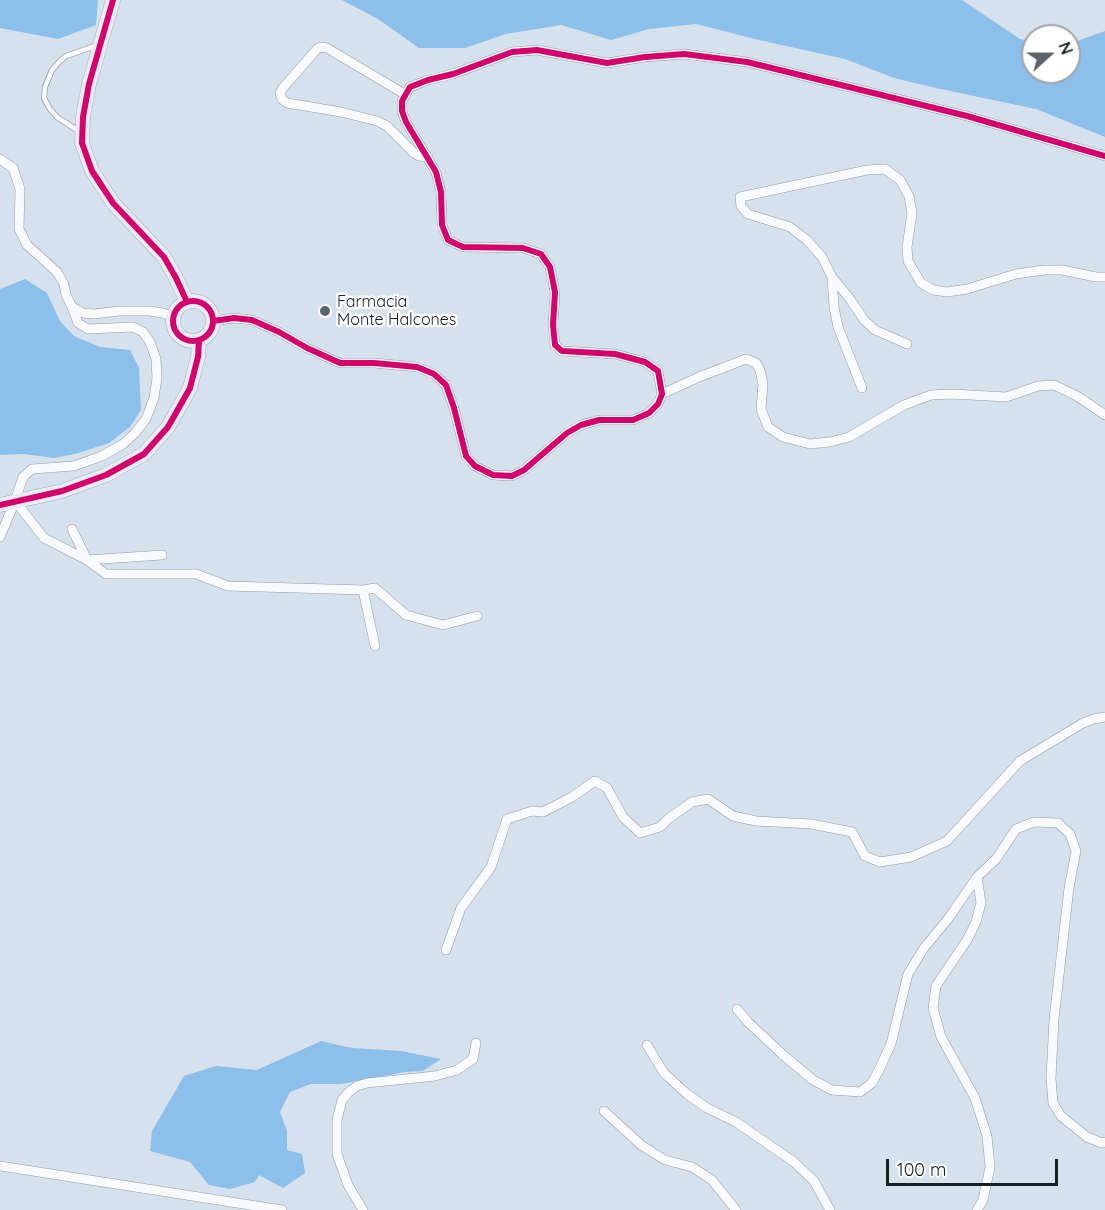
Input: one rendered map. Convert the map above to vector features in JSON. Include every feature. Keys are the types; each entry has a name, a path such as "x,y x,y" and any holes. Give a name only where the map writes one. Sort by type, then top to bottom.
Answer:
{"main road":[{"path":"113,0 89,84 83,117 82,144 92,171 113,203 164,257 186,302"},
{"path":"193,301 204,305 209,309 213,321 210,333 198,341 185,340 175,331 173,317 180,305 186,302 193,301"},
{"path":"0,505 62,491 106,475 144,454 168,427 190,388 198,357 198,341"}],"street":[{"path":"406,95 327,48 321,47 280,93 282,99 287,103 377,121 387,126 419,156 428,157"},
{"path":"213,321 234,318 252,320 340,363 417,367 434,374 446,385 466,456 475,466 493,475 512,476 525,470 567,432 581,425 599,420 633,420 649,413 658,404 662,394 658,371 645,362 615,354 562,351 555,345 553,325 555,292 550,267 541,254 523,248 463,247 448,240 442,225 441,192 436,172 406,122 402,111 402,101 410,87 512,52 537,50 607,63 684,54 747,63 967,116 1105,156"},
{"path":"0,159 13,168 20,189 19,229 27,245 57,272 64,284 66,295 78,322 88,329 133,327 143,332 150,342 156,359 157,378 154,398 146,419 123,444 102,456 74,466 32,469 23,477 0,537"},
{"path":"907,344 875,330 864,320 832,277 822,257 807,240 790,227 747,214 741,206 740,197 867,170 885,169 900,180 909,196 912,213 908,261 921,283 933,290 947,292 1016,274 1044,270 1062,270 1105,277"},
{"path":"832,277 838,327 862,388"},
{"path":"72,307 84,313 94,314 149,310 173,317"},
{"path":"662,394 746,359 756,363 760,370 763,384 761,409 768,427 783,437 810,444 849,437 904,405 931,395 1006,397 1038,386 1054,385 1077,396 1105,416"},
{"path":"0,522 15,501"},
{"path":"15,501 44,538 87,560 106,574 196,574 228,586 363,590 375,588 406,615 443,625 477,616"},
{"path":"72,529 87,560"},
{"path":"87,560 162,555"},
{"path":"363,590 375,646"},
{"path":"446,951 461,908 491,867 507,819 532,811 543,812 572,797 595,781 607,788 623,817 640,832 660,828 668,819 692,802 708,799 733,816 756,821 811,824 852,832 865,856 880,862 911,857 947,841 1020,761 1083,723 1094,718 1105,717"},
{"path":"737,1009 765,1038 813,1080 832,1090 860,1092 872,1083 891,1044 908,974 924,948 948,919 977,877 996,859 1016,829 1034,822 1058,823 1070,834 1076,851 1069,888 1054,1019 1051,1078 1053,1103 1061,1116 1087,1137 1105,1142"},
{"path":"977,877 981,903 976,922 968,940 936,986 933,1008 941,1037 975,1098 987,1136 990,1167 982,1200 977,1210"},
{"path":"363,1210 348,1185 337,1154 337,1120 342,1100 348,1092 367,1083 435,1076 457,1070 473,1059 476,1042"},
{"path":"647,1045 664,1073 687,1094 707,1108 736,1122 794,1162 814,1181 830,1210"},
{"path":"604,1111 641,1145 665,1160 692,1167 712,1180 736,1210"},
{"path":"0,1166 282,1210"}],"lane":[{"path":"83,133 67,124 50,109 45,98 45,87 52,70 66,56 100,44"}],"shaded area":[{"path":"0,0 98,0 96,25 58,39 0,28"},
{"path":"342,0 962,0 1021,39 1021,84 1081,84 1081,40 1105,31 1105,137 1036,109 894,78 845,59 696,24 649,29 611,40 561,25 506,34 465,48 419,48 378,19"},
{"path":"25,279 47,293 60,321 74,336 100,347 130,350 139,368 141,410 130,427 109,443 54,458 24,454 0,455 0,289"},
{"path":"321,1041 352,1048 401,1051 441,1059 423,1071 405,1072 341,1084 311,1084 290,1092 280,1112 287,1131 287,1150 302,1154 305,1173 283,1188 259,1175 255,1182 230,1189 209,1185 190,1162 150,1151 152,1131 184,1076 216,1066 257,1070"}],"cycle path":[{"path":"113,0 89,84 83,117 82,143 92,171 113,203 164,257 187,302"},
{"path":"213,321 234,318 252,320 340,363 417,367 434,374 446,385 466,456 475,466 493,475 512,476 524,470 567,433 581,425 599,420 633,420 649,413 658,404 662,394 658,371 645,362 615,354 562,351 555,345 553,325 555,292 550,267 541,254 523,248 463,247 448,240 442,225 441,192 436,172 406,122 402,111 402,101 410,87 512,52 537,50 607,63 684,54 747,62 967,116 1105,156"},
{"path":"193,301 207,307 213,321 207,335 193,341 179,335 173,321 179,307 193,301"},
{"path":"0,505 62,491 106,475 144,454 168,427 190,388 198,357 199,341"}],"place":[{"name":"Farmacia Monte Halcones","path":"325,311"}]}
